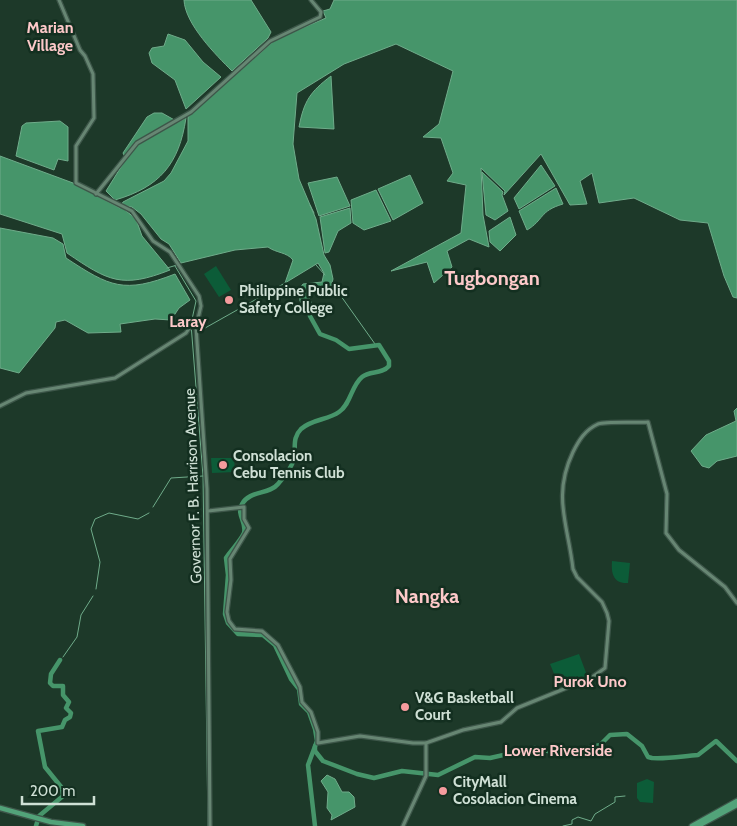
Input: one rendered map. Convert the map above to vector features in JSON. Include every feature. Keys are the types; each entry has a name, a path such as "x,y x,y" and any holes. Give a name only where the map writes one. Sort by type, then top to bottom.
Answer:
{"main road":[{"path":"692,826 737,803"},
{"path":"698,826 737,803"},
{"path":"0,809 65,826"},
{"path":"38,820 83,826"}],"street":[{"name":"Governor F. B. Harrison Avenue","path":"59,0 80,50 85,56 93,74 93,121 76,146 78,163 75,177 79,185 136,214 153,242 170,252 198,293 201,306 193,327 208,511 210,826"},
{"path":"96,194 137,143 191,112 270,41 320,17 321,12 311,0"},
{"path":"0,406 26,393 119,376 193,327"},
{"path":"208,511 242,508 244,519 249,528 230,559 228,618 235,629 262,631 278,645 300,687 302,702 310,712 318,732 318,743 360,736 426,743 463,730 485,727 501,722 517,708 591,678 607,666 609,620 602,602 578,577 573,569 563,512 562,485 568,463 585,432 600,424 648,422 666,494 666,532 679,550 725,587 737,602"},
{"path":"404,826 426,774 426,743"}],"shaded area":[{"path":"184,0 251,0 271,32 268,38 232,71 195,29"},
{"path":"334,0 737,0 737,298 733,297 724,276 708,223 680,220 634,198 599,203 592,173 580,181 587,204 570,205 541,154 504,195 505,191 481,168 483,215 489,247 469,239 447,251 452,267 434,283 427,262 391,271 461,233 466,185 447,181 453,173 441,138 423,137 439,124 453,71 396,44 344,64 297,93 293,144 299,179 316,219 324,255 330,265 333,279 331,287 323,291 310,289 307,294 311,302 310,316 300,301 299,289 303,284 322,282 324,273 318,263 285,283 293,260 288,255 268,247 235,250 181,263 169,244 161,239 141,214 132,207 126,206 125,210 136,219 142,236 170,270 139,279 116,279 105,276 67,253 62,234 0,214 0,156 73,183 120,208 123,202 164,181 171,173 188,141 188,117 276,39 326,18 323,11 330,9"},
{"path":"168,34 185,40 203,62 221,77 186,109 175,80 152,63 149,53 152,48 164,46"},
{"path":"331,76 334,129 299,127 303,110 309,98"},
{"path":"154,113 162,113 178,122 186,118 178,148 165,171 155,180 131,195 115,200 106,191 126,159 123,153 147,117"},
{"path":"60,121 68,127 68,161 58,159 54,170 16,156 22,126 26,123"},
{"path":"541,165 555,186 519,209 514,198"},
{"path":"482,172 503,192 502,195 508,211 495,220 486,215"},
{"path":"410,175 423,203 393,220 378,189"},
{"path":"337,177 350,206 319,216 308,183"},
{"path":"556,188 563,204 550,210 527,230 519,211"},
{"path":"376,190 391,221 364,230 353,223 351,200"},
{"path":"350,208 351,223 338,231 329,252 325,253 320,217"},
{"path":"510,217 516,235 500,251 490,242 489,231"},
{"path":"0,228 53,238 63,244 66,258 94,276 106,281 130,285 143,284 175,274 190,300 179,308 171,320 155,319 120,324 121,332 88,333 65,320 56,322 55,328 19,373 0,368"},
{"path":"216,266 231,290 219,297 204,274"},
{"path":"737,408 737,456 717,461 709,468 702,466 691,451 706,435 736,421 734,411"},
{"name":"Consolacion Cebu Tennis Club","path":"211,458 234,458 235,472 212,473"},
{"path":"612,561 630,563 628,583 616,580 612,570"},
{"path":"579,654 588,678 566,686 555,676 550,664"},
{"path":"327,775 335,779 342,792 349,792 354,797 355,807 331,820 332,815 327,808 328,792 321,781"},
{"path":"647,779 654,782 653,803 640,802 637,798 637,783"}],"waterway":[{"path":"310,205 314,213"},
{"path":"167,268 177,265"},
{"path":"316,265 325,275"},
{"path":"175,266 196,301 191,324 203,476 208,826"},
{"path":"331,282 375,344"},
{"path":"198,332 285,283"},
{"path":"310,316 320,334 336,340 349,349 379,345 389,361 389,366 383,371 362,377 355,385 343,409 339,412 310,423 301,429 295,439 293,461 283,478 270,490 255,494 242,504 240,512 245,529 244,533 226,558 228,575 225,614 228,623 238,634 263,635 275,645 291,679 299,689 301,704 309,712 317,741 308,765 315,826"},
{"path":"153,507 171,478 203,476"},
{"path":"96,589 100,562 91,529 95,519 109,513 138,519 149,513"},
{"path":"63,657 77,637 81,615 93,596"},
{"path":"36,826 39,816 63,796 62,788 45,767 38,731 62,727 65,720 70,717 71,713 66,708 69,702 63,695 63,686 53,686 50,683 51,674 60,660"},
{"path":"315,746 315,751 323,761 357,774 374,778 402,771 438,775 475,757 490,758 535,748 565,755 600,745 610,735 627,734 642,746 648,757 652,758 698,755 716,741 737,761"},
{"path":"563,826 572,824 572,820 578,817 591,821 595,814 615,802 615,797 625,796"}],"place":[{"name":"Philippine Public Safety College","path":"229,300"},
{"name":"Consolacion Cebu Tennis Club","path":"223,465"},
{"name":"V&G Basketball Court","path":"405,707"},
{"name":"CityMall Cosolacion Cinema","path":"443,791"}],"district":[{"name":"Marian Village","path":"50,36"},
{"name":"Tugbongan","path":"492,278"},
{"name":"Laray","path":"188,321"},
{"name":"Nangka","path":"427,596"},
{"name":"Purok Uno","path":"590,681"},
{"name":"Lower Riverside","path":"558,750"}]}
